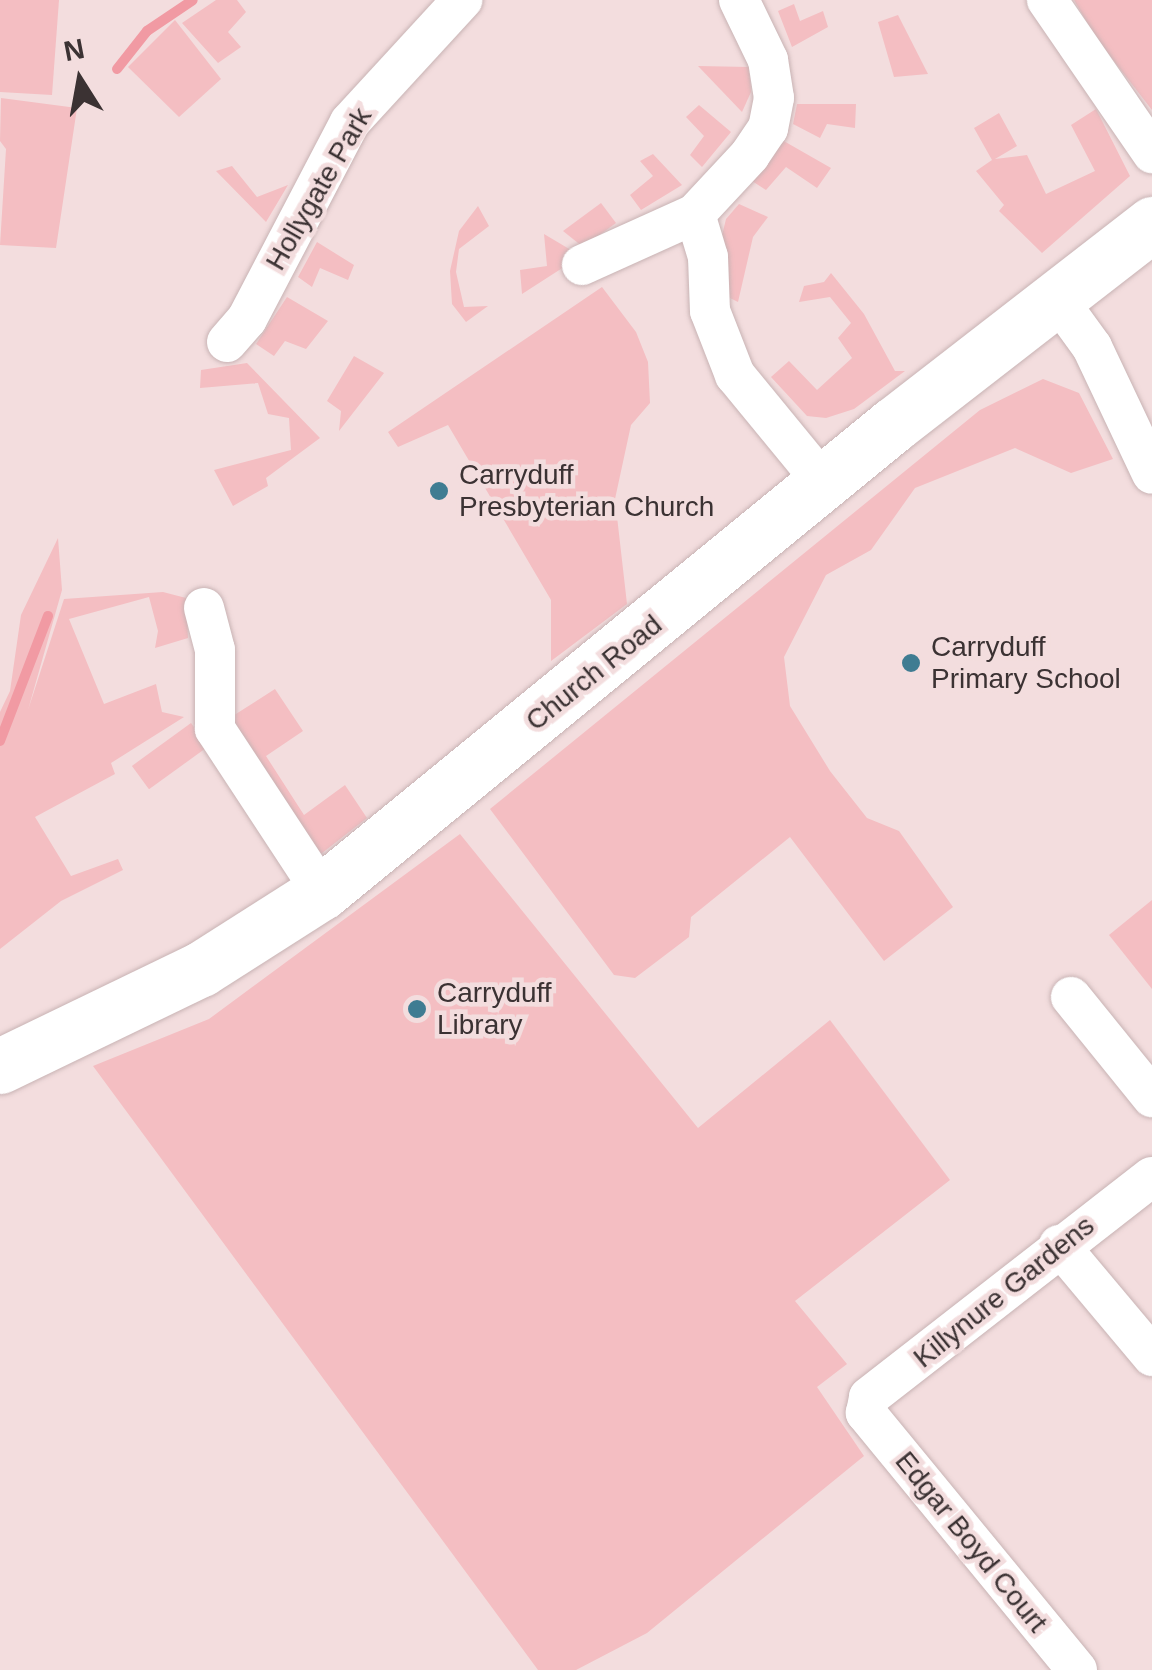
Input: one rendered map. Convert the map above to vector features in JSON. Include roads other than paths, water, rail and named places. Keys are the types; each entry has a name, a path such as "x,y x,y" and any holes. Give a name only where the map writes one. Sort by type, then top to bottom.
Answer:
{"main road":[{"name":"Church Road","path":"0,1066 201,969 322,892 823,482 1055,296 1152,224"}],"street":[{"name":"Hollygate Park","path":"227,342 247,319 350,122 462,0"},
{"path":"582,264 695,214 750,156 768,128 774,98 768,60 739,0"},
{"path":"1047,0 1152,153"},
{"path":"695,214 722,350 823,482"},
{"path":"1055,296 1092,347 1152,474"},
{"path":"204,608 215,650 215,729 322,892"},
{"path":"1071,998 1152,1097"},
{"name":"Killynure Gardens","path":"860,1395 1152,1177"},
{"path":"1059,1245 1152,1356"},
{"name":"Edgar Boyd Court","path":"860,1395 1077,1670"}],"waterway":[{"path":"117,69 147,31 193,0"},
{"path":"0,741 48,616"}],"place":[{"name":"Carryduff Presbyterian Church","path":"439,491"},
{"name":"Carryduff Primary School","path":"911,663"},
{"name":"Carryduff Library","path":"417,1009"}]}
